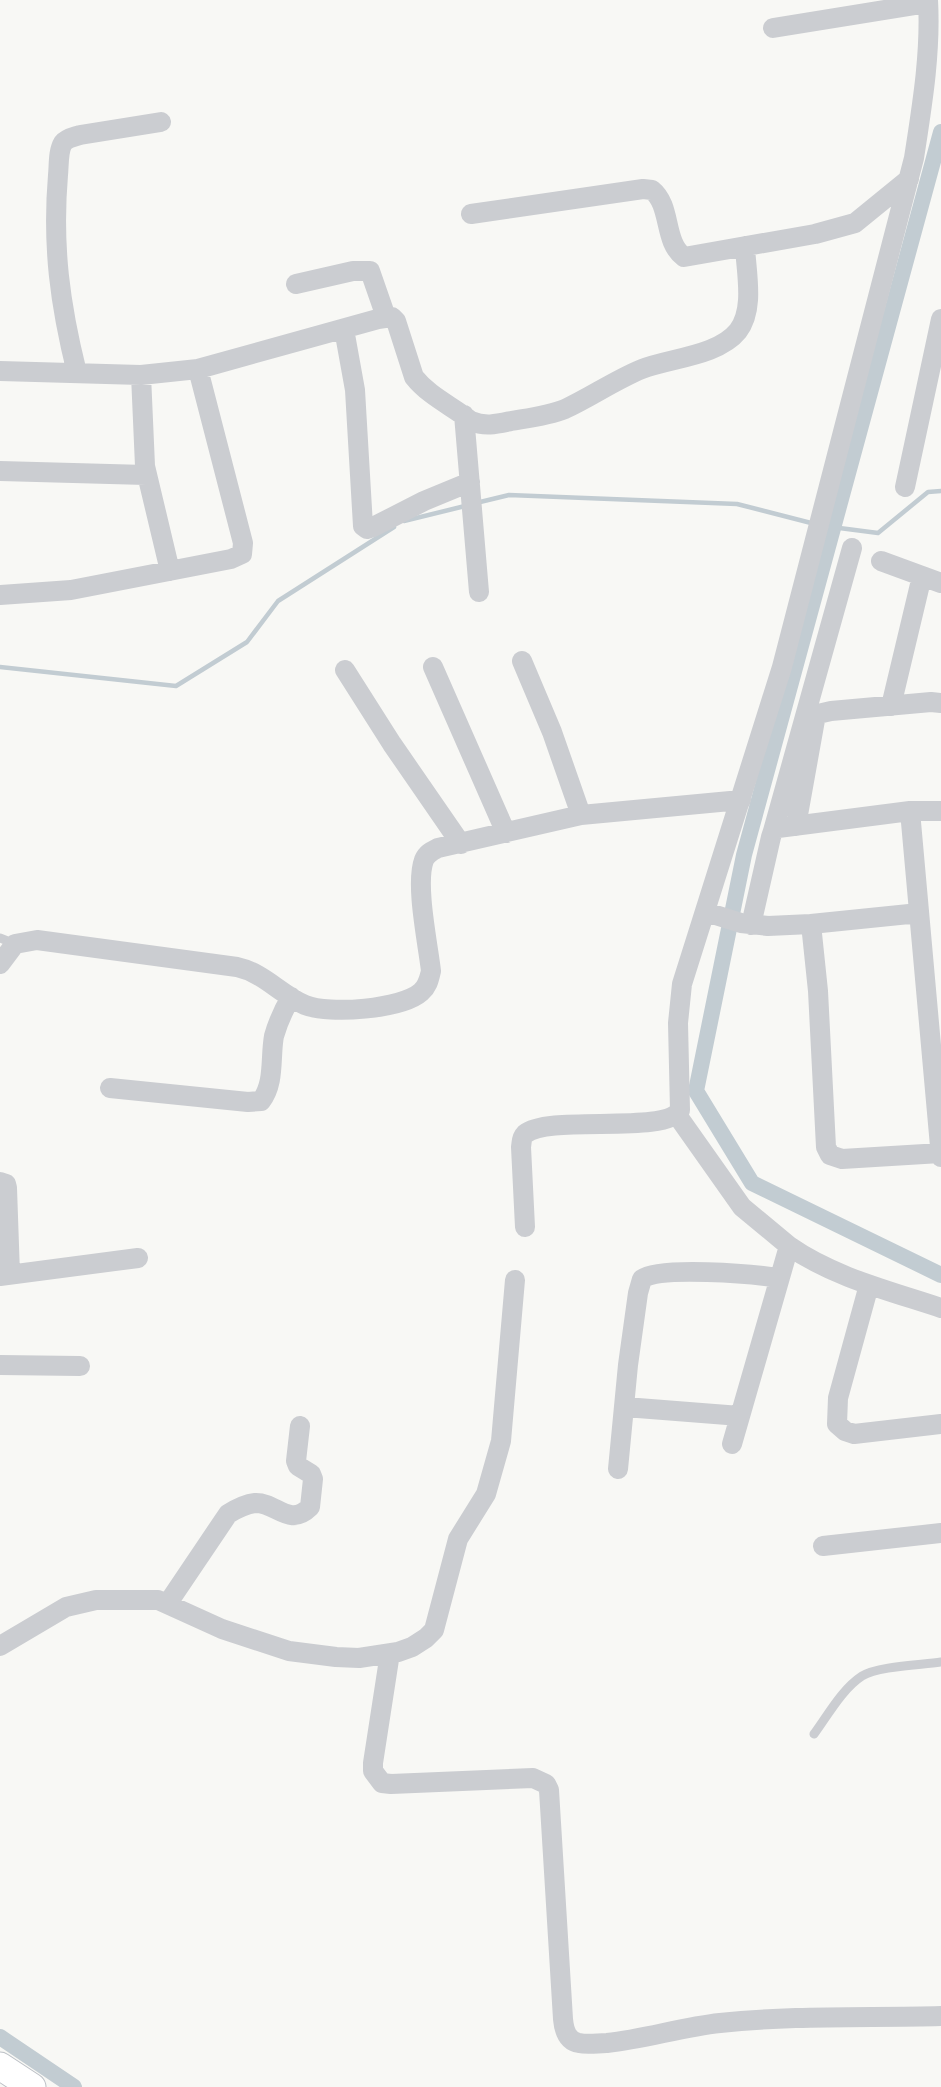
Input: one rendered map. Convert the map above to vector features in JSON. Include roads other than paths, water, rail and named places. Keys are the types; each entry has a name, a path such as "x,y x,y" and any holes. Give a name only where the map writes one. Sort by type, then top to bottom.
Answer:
{"street":[{"path":"677,1115 681,1104 678,1023 682,984 712,914 741,800 782,667 909,179 925,80 928,1 773,28"},
{"path":"77,373 61,304 56,249 56,202 63,143 80,135 161,122"},
{"path":"471,214 643,189 652,190 661,199 675,246 684,257 815,234 855,223 909,179"},
{"path":"0,371 141,375 198,369 392,317 396,321 414,376 420,384 428,392 479,425 489,425 556,412 644,369 728,341 745,320 748,307 745,246"},
{"path":"296,284 353,271 370,271 386,317"},
{"path":"905,487 936,370 941,319"},
{"path":"344,329 355,390 363,526 367,529 373,527 424,501 471,487"},
{"path":"0,595 71,590 238,557 242,554 243,548 198,369"},
{"path":"141,375 146,475 170,571"},
{"path":"464,416 479,592"},
{"path":"0,471 146,475"},
{"path":"746,924 852,548"},
{"path":"881,561 941,583"},
{"path":"891,706 922,576"},
{"path":"522,661 552,732 581,815"},
{"path":"433,667 506,833"},
{"path":"345,670 392,744 462,844"},
{"path":"796,826 818,714 931,702 941,703"},
{"path":"0,964 7,941 37,940 237,967 262,976 305,1005 327,1009 385,1006 413,998 427,985 431,971 421,887 424,860 428,854 438,848 581,815 741,800"},
{"path":"773,831 783,827 910,811 941,811"},
{"path":"910,811 941,1157"},
{"path":"712,914 746,924 811,924 919,913"},
{"path":"811,924 818,991 826,1147 830,1155 842,1159 941,1153"},
{"path":"111,1088 248,1102 261,1101 268,1088 274,1037 282,1013 291,997"},
{"path":"525,1227 521,1147 522,1138 526,1134 543,1127 646,1122 677,1115"},
{"path":"677,1115 742,1207 789,1246 812,1260 869,1285 941,1308"},
{"path":"0,1182 6,1184 7,1188 5,1275 138,1258"},
{"path":"732,1444 789,1246"},
{"path":"618,1469 629,1353 642,1279 654,1273 732,1272 779,1278"},
{"path":"0,1646 66,1607 96,1600 152,1599 168,1603 222,1629 289,1651 358,1658 412,1647 426,1638 434,1630 458,1539 489,1487 501,1441 515,1280"},
{"path":"869,1285 837,1398 837,1424 844,1431 854,1434 941,1424"},
{"path":"0,1365 80,1366"},
{"path":"625,1407 740,1416"},
{"path":"168,1603 228,1514 255,1503 264,1504 289,1515 299,1514 310,1507 313,1479 311,1474 298,1466 296,1461 300,1426"},
{"path":"823,1546 941,1533"},
{"path":"390,1653 373,1763 373,1771 382,1783 533,1778 546,1784 549,1790 563,2019 567,2036 573,2041 581,2044 625,2041 682,2028 740,2021 941,2016"},
{"path":"0,2066 32,2087"}],"lane":[{"path":"814,1734 845,1692 864,1675 876,1671 941,1662"}],"waterway":[{"path":"941,132 744,855 696,1091 752,1183 941,1275"},
{"path":"824,526 878,533 928,492 941,491"},
{"path":"476,503 509,495 737,504 815,524"},
{"path":"404,521 465,506"},
{"path":"0,667 176,686 247,642 278,601 394,527"},
{"path":"0,2037 74,2087"}]}
